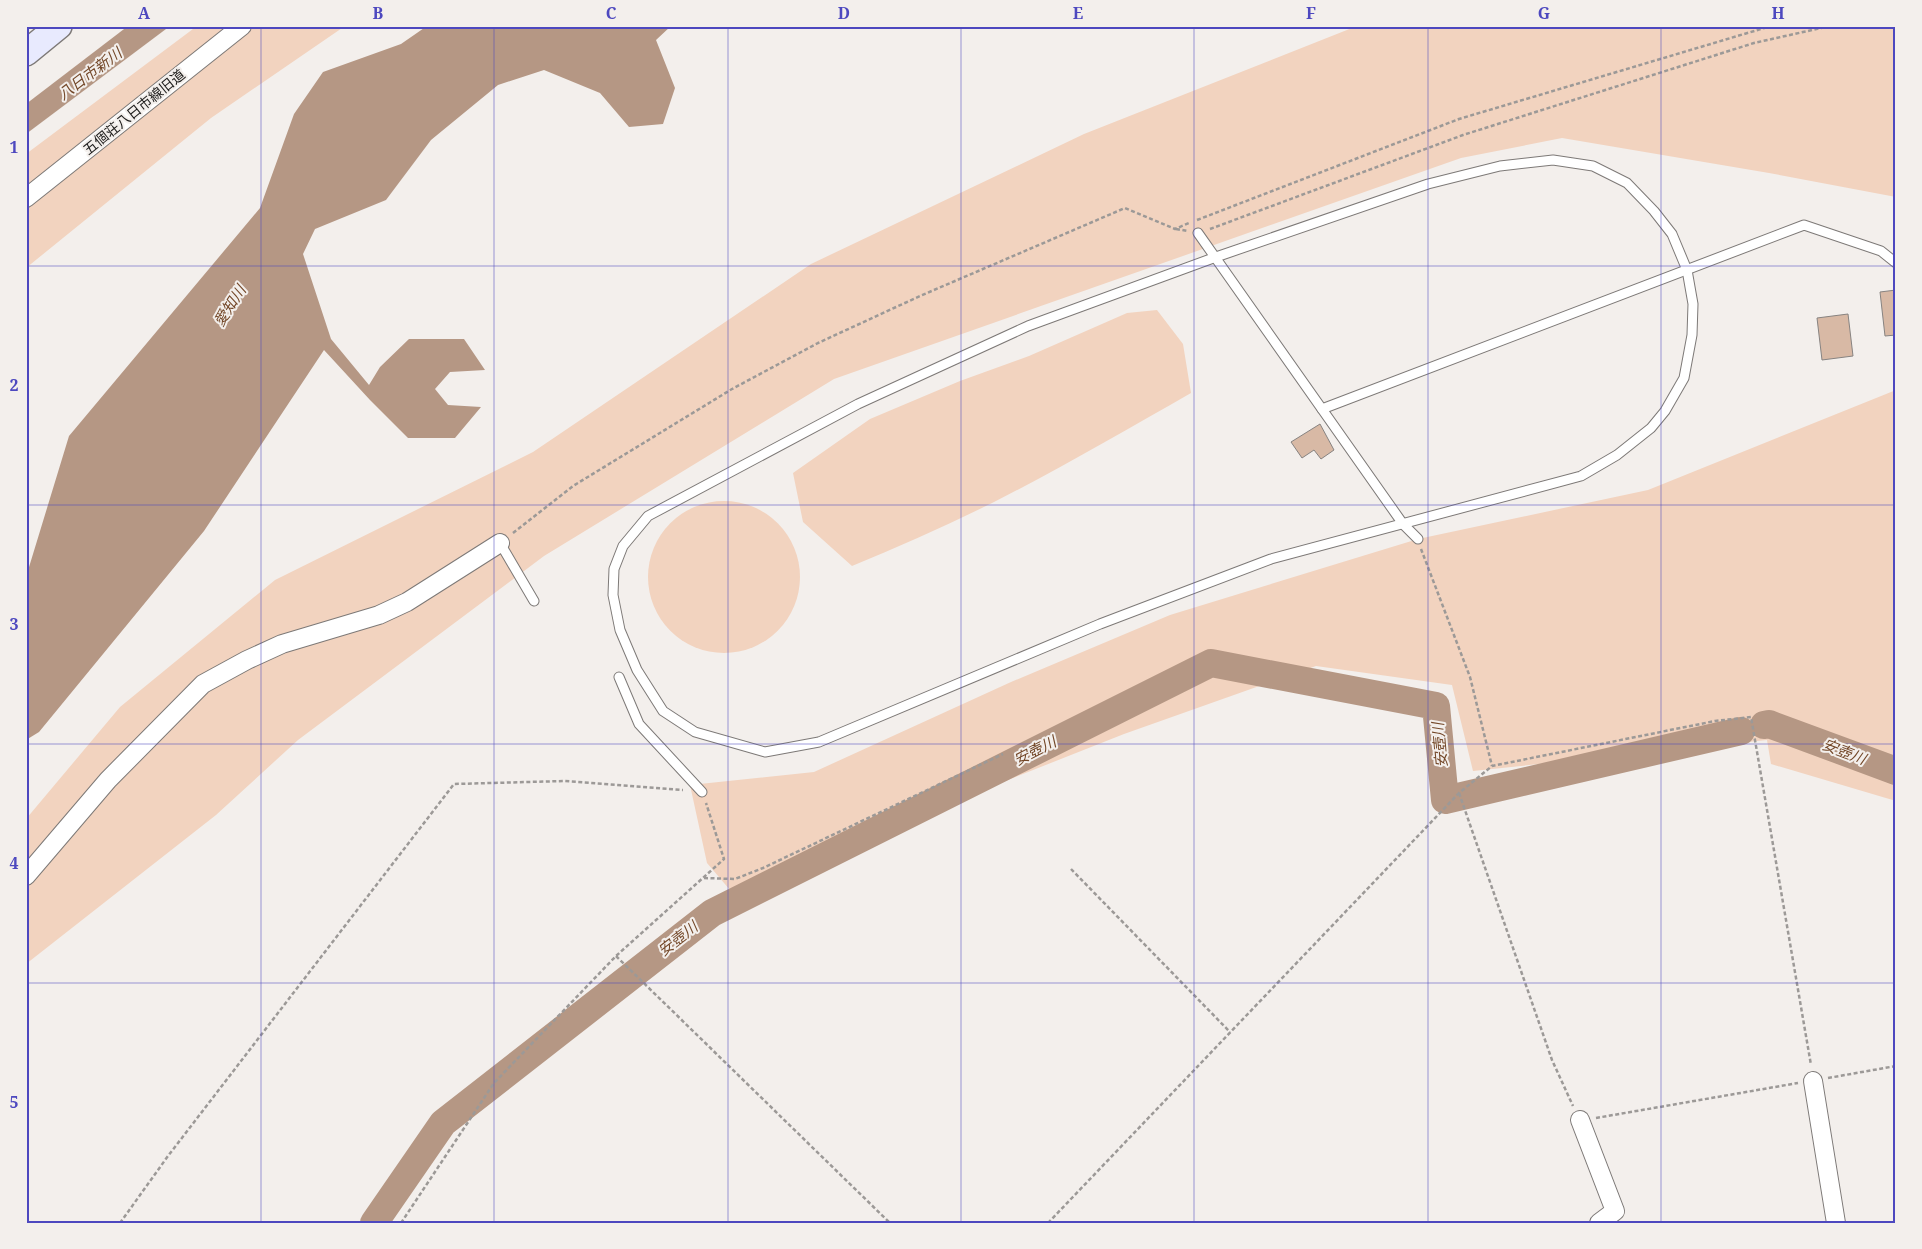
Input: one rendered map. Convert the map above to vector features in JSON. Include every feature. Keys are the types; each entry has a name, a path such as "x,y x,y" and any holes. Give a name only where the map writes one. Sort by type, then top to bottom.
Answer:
{"main road":[{"path":"26,53 59,26"}],"street":[{"name":"五個荘八日市線旧道","path":"26,198 242,26"},
{"path":"26,876 108,780 202,684 282,644 379,615 407,602 500,543"},
{"path":"1814,1081 1836,1223"},
{"path":"1580,1120 1617,1217 1599,1223"}],"lane":[{"path":"1553,160 1593,166 1627,183 1654,210 1672,234 1687,270 1693,304 1692,335 1684,378 1665,411 1651,428 1617,455 1582,476 1271,558 1100,624 819,742 765,752 695,732 663,711 637,670 620,630 613,594 614,569 623,546 648,516 858,404 1028,326 1428,184 1500,166 1553,160"},
{"path":"1322,409 1804,225 1881,251 1896,263"},
{"path":"1198,234 1403,524 1418,539"},
{"path":"500,543 534,601"},
{"path":"619,677 639,724 702,792"}],"path":[{"path":"500,543 573,486 732,389 818,343 945,284 1125,208 1175,229 1459,119 1771,26"},
{"path":"1198,234 1462,135 1754,43 1830,26"},
{"path":"1418,539 1470,677 1492,766"},
{"path":"1048,1223 1459,793 1492,766 1715,721 1751,717 1814,1081"},
{"path":"704,878 736,879 749,874 1003,754"},
{"path":"120,1223 168,1156 454,784 565,781 702,792 724,859 616,956 494,1083 401,1223"},
{"path":"1459,793 1552,1060 1580,1120 1896,1066"},
{"path":"1071,868 1230,1032"},
{"path":"616,956 890,1223"}],"shaded area":[{"path":"197,26 345,26 211,118 26,268 26,154"},
{"path":"1357,26 1896,26 1896,197 1769,173 1562,138 1461,158 834,379 544,556 298,740 216,815 26,964 26,819 120,707 275,580 533,452 811,264 1084,134"},
{"path":"1157,310 1183,344 1191,393 994,502 852,566 803,522 793,473 870,419 960,381 1029,356 1127,313"},
{"path":"1896,390 1896,801 1771,764 1767,740 1473,771 1452,685 1316,666 1124,734 730,890 707,863 690,785 814,772 1011,682 1170,615 1418,539 1648,490"},
{"path":"724,501 739,502 753,507 778,523 794,548 799,562 799,592 794,606 778,631 753,647 739,652 724,653 709,652 695,647 670,631 654,606 649,592 648,577 649,562 654,548 670,523 695,507 709,502"}],"water":[{"name":"八日市新川","path":"128,26 170,26 26,134 26,104"},
{"name":"愛知川","path":"427,26 671,26 656,40 675,88 663,124 629,127 600,93 544,70 498,85 431,140 386,200 315,229 303,254 331,339 369,385 380,367 409,339 464,339 485,370 450,372 435,389 448,405 481,407 455,438 408,438 324,350 204,531 39,732 26,740 26,577 69,436 260,208 294,114 323,72 401,44"}],"building":[{"path":"1896,290 1896,335 1885,336 1880,292"},
{"path":"1848,314 1853,356 1822,360 1817,318"},
{"path":"1320,424 1334,450 1321,459 1314,450 1302,458 1291,442"}],"waterway":[{"name":"安壺川","path":"374,1223 443,1123 712,913 1211,663 1436,706 1445,800 1741,731"},
{"name":"安壺川","path":"1764,725 1769,724 1896,771"}]}
